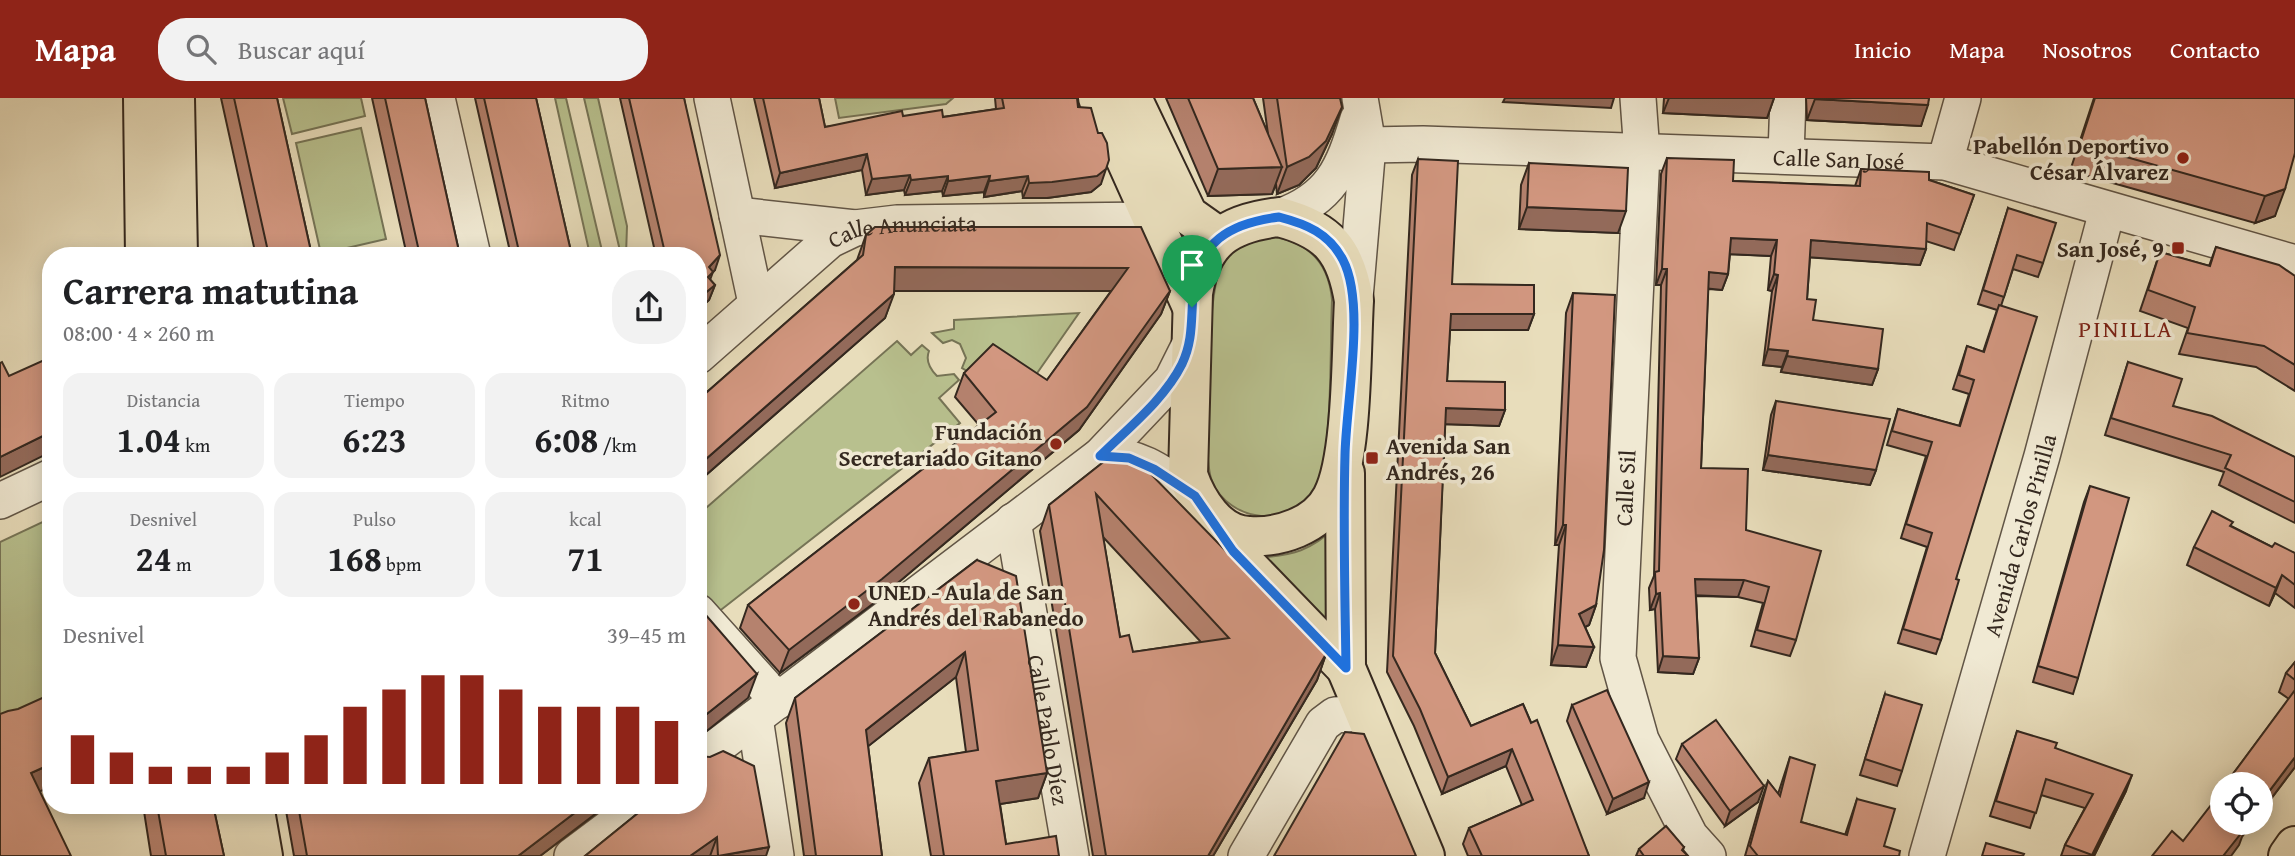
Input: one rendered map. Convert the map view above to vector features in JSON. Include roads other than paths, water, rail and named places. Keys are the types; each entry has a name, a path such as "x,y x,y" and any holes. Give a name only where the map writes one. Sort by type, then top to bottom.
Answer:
{"main road":[{"path":"144,98 145,247"},
{"path":"175,98 177,247"},
{"path":"1098,98 1153,220 1192,324"},
{"path":"1132,98 1188,215 1219,237"},
{"path":"1346,668 1233,551 1201,504 1188,475 1186,455 1196,273 1206,253 1219,237 1237,225 1279,217 1317,230 1332,243 1343,260 1354,301 1345,453 1346,668 1425,856"},
{"path":"1201,504 1224,527 1244,536 1284,533 1321,513 1332,498 1345,453"},
{"path":"227,814 235,856"},
{"path":"256,814 263,856"},
{"path":"2288,856 2295,846"}],"street":[{"path":"437,98 471,247"},
{"path":"712,98 756,303"},
{"name":"Calle Sil","path":"1637,98 1643,153 1618,658 1640,740 1690,836 1708,856"},
{"path":"1786,155 1788,98"},
{"path":"1945,162 1963,98"},
{"path":"1354,301 1368,145 1361,102"},
{"path":"1279,217 1311,205 1328,188 1344,160 1361,102"},
{"name":"Calle San José","path":"1368,145 1423,144 1945,162 1996,174 2107,211 2294,260"},
{"name":"Avenida Carlos Pinilla","path":"1927,856 2042,456 2107,211"},
{"path":"737,215 855,228"},
{"name":"Calle Anunciata","path":"707,348 830,240 855,228 897,223 1153,220"},
{"path":"707,754 1100,456 1172,380 1192,324"},
{"path":"1100,456 1129,458 1154,469 1201,504"},
{"path":"0,501 42,481"},
{"name":"Calle Pablo Díez","path":"1013,521 1071,856"},
{"path":"707,625 767,709 776,856"},
{"path":"1246,856 1323,724 1335,715 1364,713"},
{"path":"572,856 628,814"}],"place":[{"name":"Pabellón Deportivo César Álvarez","path":"2183,158"},
{"name":"San José, 9","path":"2178,248"},
{"name":"Fundación Secretariado Gitano","path":"1056,444"},
{"name":"Avenida San Andrés, 26","path":"1372,458"},
{"name":"UNED - Aula de San Andrés del Rabanedo","path":"854,604"}],"district":[{"name":"PINILLA","path":"2126,328"}]}
